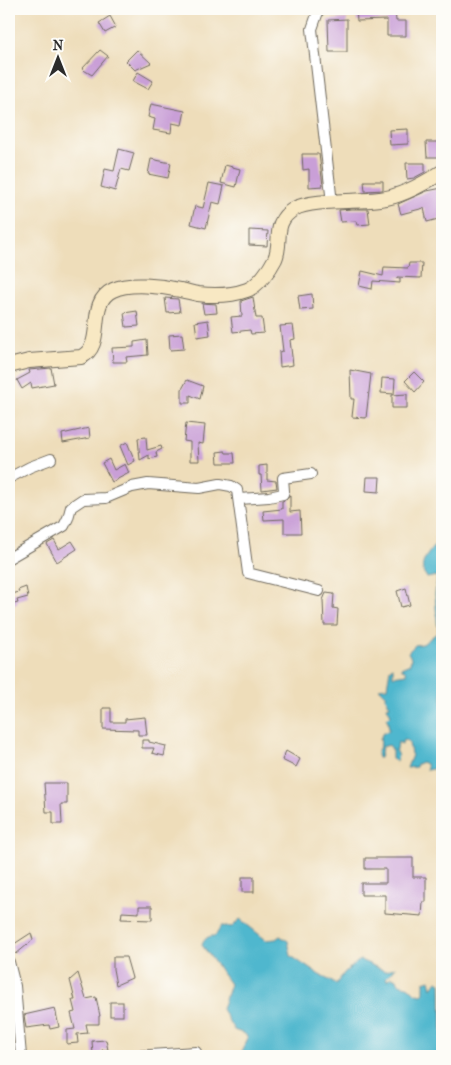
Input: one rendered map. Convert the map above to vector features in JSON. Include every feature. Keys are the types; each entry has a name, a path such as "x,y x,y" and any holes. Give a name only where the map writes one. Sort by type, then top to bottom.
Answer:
{"street":[{"path":"319,9 312,29 332,203"},
{"path":"9,366 29,361 81,357 89,353 93,347 96,312 103,298 110,291 121,286 163,287 198,294 225,294 249,289 261,279 275,258 278,227 294,209 311,203 383,199 422,185 442,172"},
{"path":"9,478 51,459"},
{"path":"239,499 282,494 284,491 283,478 311,474"},
{"path":"9,558 64,526 71,506 83,499 106,498 132,487 148,484 199,488 220,484 231,486 237,490 248,573 319,591"},
{"path":"9,962 15,986 14,1034 21,1056"},
{"path":"135,1056 196,1052"}],"water":[{"path":"442,537 442,767 427,770 426,764 422,762 417,764 416,767 407,768 412,755 409,743 406,740 402,741 402,744 398,742 397,749 395,750 398,756 396,761 392,759 392,749 389,745 382,747 380,758 378,758 377,754 382,734 389,730 386,718 391,715 387,707 390,706 385,697 387,696 379,688 387,687 390,669 393,667 393,676 406,674 406,671 401,668 410,664 411,658 408,652 415,645 423,644 438,632 435,594 437,578 436,576 427,578 423,572 423,566 426,557"},
{"path":"240,919 266,940 276,939 280,936 288,941 291,956 336,984 345,972 360,960 385,971 396,967 386,978 387,980 391,977 397,979 400,984 409,987 416,994 422,995 424,993 424,982 430,980 432,988 437,981 441,983 442,1056 240,1056 248,1038 245,1034 234,1030 222,1009 230,984 202,945 207,938 215,936 222,926 232,927"}],"building":[{"path":"356,9 395,9 396,21 406,21 406,36 387,36 387,20 357,21"},
{"path":"110,16 116,27 105,33 99,23"},
{"path":"347,19 347,52 329,52 328,20"},
{"path":"100,50 108,56 92,75 82,69"},
{"path":"137,50 151,63 135,70 126,61"},
{"path":"138,72 153,81 148,89 133,81"},
{"path":"151,104 185,111 182,125 172,123 171,133 153,130 155,119 148,117"},
{"path":"408,129 408,144 390,145 389,130"},
{"path":"426,142 442,142 442,157 427,157"},
{"path":"119,149 134,153 129,171 121,169 115,191 101,187 105,169 114,171"},
{"path":"302,154 319,154 323,186 309,187 309,169 303,170"},
{"path":"151,159 171,163 168,178 148,174"},
{"path":"406,163 425,163 425,172 414,178 407,179"},
{"path":"225,165 240,169 236,187 221,183"},
{"path":"364,181 383,181 383,190 365,191"},
{"path":"209,183 224,186 220,204 212,202 206,228 191,224 195,206 203,208"},
{"path":"442,188 442,218 427,222 424,208 401,214 398,204 427,191"},
{"path":"368,209 370,224 357,225 356,221 341,222 339,210"},
{"path":"249,230 268,231 267,246 249,245"},
{"path":"409,263 422,263 421,278 397,277 400,279 400,283 373,281 372,289 359,286 362,271 383,276 384,267 408,268"},
{"path":"312,294 313,309 300,310 298,296"},
{"path":"253,297 256,318 262,318 264,333 251,334 250,330 233,332 231,317 242,316 241,301"},
{"path":"165,298 178,299 180,312 167,313"},
{"path":"202,303 216,304 217,313 204,314"},
{"path":"137,311 139,326 126,327 124,313"},
{"path":"208,320 210,335 197,337 195,322"},
{"path":"293,325 295,339 290,340 293,365 280,367 279,352 283,351 280,326"},
{"path":"182,334 184,349 170,350 169,335"},
{"path":"147,340 148,355 126,357 127,362 113,362 112,348 134,347 134,342"},
{"path":"51,368 54,384 32,388 31,383 22,389 17,380 30,373 29,370"},
{"path":"350,370 371,374 366,418 352,417 354,399 351,399"},
{"path":"414,372 424,382 415,392 405,381"},
{"path":"382,378 395,379 394,394 381,393"},
{"path":"187,380 203,386 200,399 190,395 190,403 182,403 182,389"},
{"path":"407,394 407,408 392,408 392,395"},
{"path":"186,423 205,425 203,444 198,443 199,461 190,461 190,442 184,441"},
{"path":"89,428 90,438 63,443 62,434"},
{"path":"146,437 147,450 161,446 162,449 156,452 157,457 149,459 149,455 140,460 138,438"},
{"path":"127,442 135,461 128,465 120,446"},
{"path":"225,451 226,453 234,453 235,463 218,463 217,452"},
{"path":"109,459 114,470 125,464 129,473 112,482 102,463"},
{"path":"267,465 267,480 276,481 277,488 262,490 259,466"},
{"path":"367,477 380,477 379,492 366,491"},
{"path":"290,495 290,512 300,511 301,533 284,533 284,519 264,520 263,511 282,509 282,501"},
{"path":"54,540 59,549 72,541 77,549 57,562 47,544"},
{"path":"26,587 28,597 17,600 18,603 10,605 9,595 19,592 18,590"},
{"path":"406,588 410,605 401,607 397,591"},
{"path":"326,593 334,594 333,608 338,609 337,625 324,625 323,600"},
{"path":"103,708 111,708 111,722 125,722 125,719 145,717 147,735 138,735 138,730 103,729"},
{"path":"142,740 149,740 149,742 166,746 164,756 152,753 154,748 142,748"},
{"path":"286,751 300,759 296,767 282,760"},
{"path":"44,783 67,783 67,804 61,804 62,824 53,824 53,812 46,812"},
{"path":"365,858 413,858 413,877 426,877 426,902 423,902 422,916 385,913 385,895 361,895 361,883 386,883 386,869 365,869"},
{"path":"242,877 254,877 254,892 242,892"},
{"path":"139,906 152,906 152,920 121,919 122,912 139,913"},
{"path":"31,933 33,940 16,954 11,946"},
{"path":"113,957 126,957 132,978 116,985"},
{"path":"78,973 86,999 96,997 100,1016 99,1024 86,1024 88,1033 77,1034 78,1043 67,1044 67,1030 75,1029 71,1013 75,1012 72,1000 75,1000 70,980"},
{"path":"110,1002 123,1002 123,1016 110,1016"},
{"path":"55,1008 59,1027 50,1029 49,1025 26,1028 24,1015"},
{"path":"106,1040 108,1050 102,1050 102,1053 93,1054 92,1041"}]}
